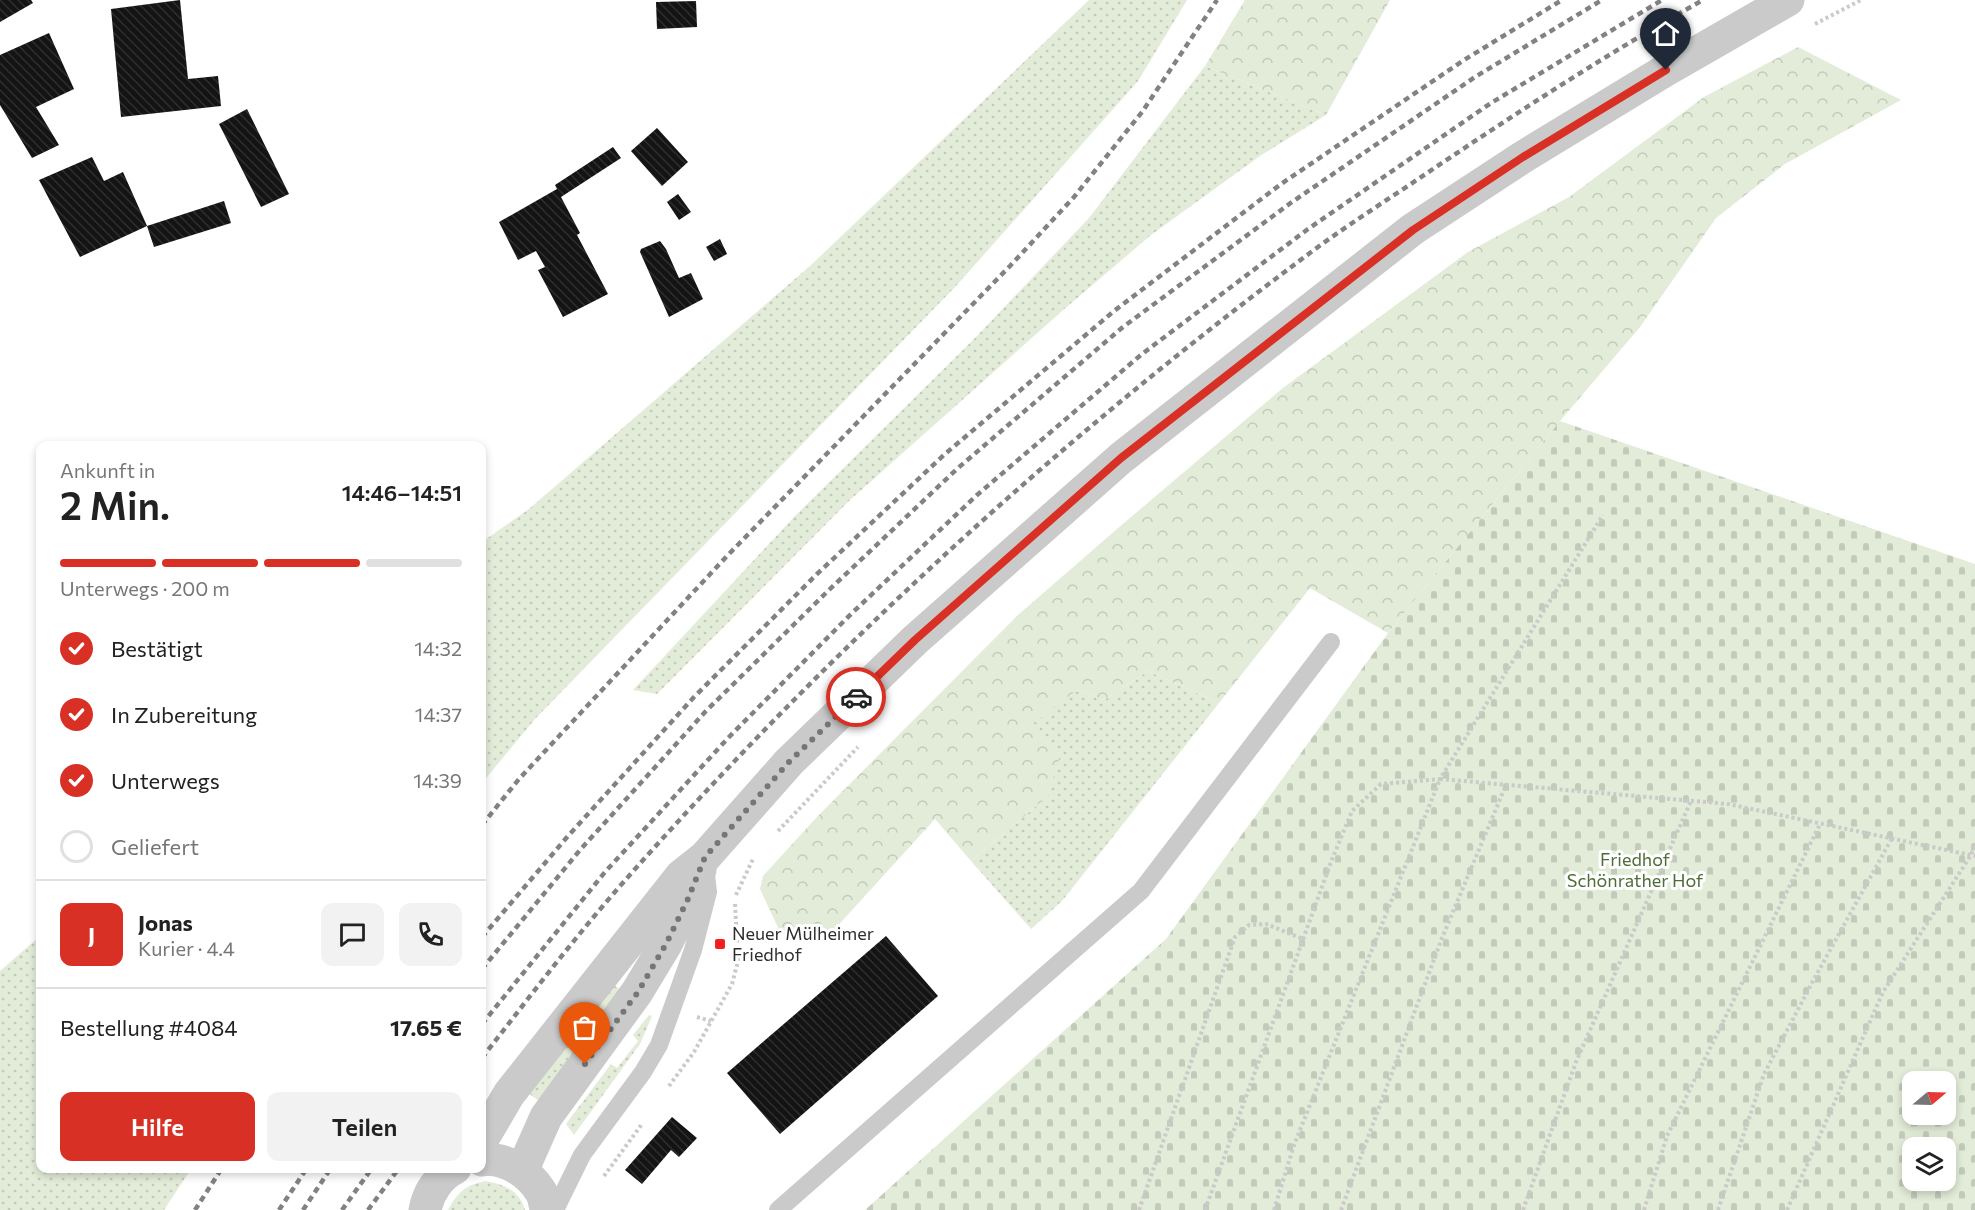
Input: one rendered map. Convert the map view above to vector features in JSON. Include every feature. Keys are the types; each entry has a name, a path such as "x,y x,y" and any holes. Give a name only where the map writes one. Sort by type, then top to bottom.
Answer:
{"street":[{"path":"486,1133 509,1094 681,876 705,857 789,762 915,640 1121,458 1413,230 1523,157 1666,70 1788,0"},
{"path":"522,1171 546,1117 638,992 666,944 705,857"},
{"path":"486,1161 505,1163 522,1171 542,1193 546,1210"},
{"path":"425,1210 434,1187 448,1173"}],"lane":[{"path":"778,1210 1141,891 1331,642"},
{"path":"555,1210 582,1155 643,1072 659,1045 693,950 708,892 705,857"}],"path":[{"path":"1810,27 1861,0"},
{"path":"1274,1210 1294,1145 1440,779 1603,515"},
{"path":"777,832 864,741"},
{"path":"1205,1210 1331,862 1352,811 1381,784 1440,779 1728,804 1973,855"},
{"path":"1341,1210 1442,938 1506,785"},
{"path":"1523,1210 1575,1062 1691,801"},
{"path":"1644,1210 1667,1136 1821,824"},
{"path":"1718,1210 1764,1074 1892,838"},
{"path":"1787,1210 1883,992 1973,855 1975,844"},
{"path":"667,1089 694,1052 732,984 738,961 735,898 758,853"},
{"path":"1139,1210 1235,937 1249,925 1266,924 1303,939"},
{"path":"601,1182 647,1118"}],"green space":[{"path":"1089,0 1187,0 1138,81 956,286 535,719 486,778 486,539 529,509 810,266"},
{"path":"1245,0 1390,0 1326,115 1205,66"},
{"path":"1798,47 1901,100 1785,164 1716,218 1640,327 1560,421 1388,633 1310,588 1219,703 1148,671 1104,700 1077,690 1030,726 1061,752 1048,796 971,861 935,819 822,943 781,934 760,889 763,876 815,819 1018,615 1283,388 1468,252 1569,197 1704,97"},
{"path":"1205,66 1326,115 1260,156 1151,235 850,500 657,694 633,690 795,516 976,337 1089,218"},
{"name":"Friedhof Schönrather Hof","path":"1560,421 1975,564 1975,1210 865,1210 1166,939 1388,633"},
{"path":"1148,671 1219,703 1062,901 1031,929 971,861 1048,796 1029,726 1077,690 1104,700"},
{"path":"36,940 36,1173 188,1173 164,1210 0,1210 0,971"},
{"path":"612,984 620,989 539,1101 527,1092"},
{"path":"649,1015 652,1016 640,1044 574,1135 566,1124 611,1064 617,1068 638,1041 633,1035"},
{"path":"485,1181 510,1189 519,1197 525,1210 448,1210 462,1191"}],"building":[{"path":"0,0 31,0 33,3 0,22"},
{"path":"180,0 188,79 218,76 221,106 121,117 111,9"},
{"path":"696,1 697,27 657,29 656,2"},
{"path":"49,33 74,89 36,107 59,145 32,158 0,105 0,55"},
{"path":"247,109 289,194 261,207 219,124"},
{"path":"657,128 688,162 662,186 631,151"},
{"path":"613,147 621,158 561,197 580,233 577,235 608,294 563,317 538,270 545,267 536,251 518,260 499,222 557,189 555,185"},
{"path":"92,157 104,181 123,172 147,226 80,257 39,180"},
{"path":"678,194 691,212 679,220 667,202"},
{"path":"224,201 231,223 154,247 147,226"},
{"path":"720,239 727,254 714,261 706,247"},
{"path":"660,241 679,278 691,273 703,299 669,317 640,252 641,249"},
{"path":"886,936 938,996 780,1134 727,1073"},
{"path":"672,1117 697,1138 679,1157 671,1150 642,1184 625,1170"}],"railway":[{"path":"486,820 519,779 727,556 1010,266 1074,197 1142,112 1217,0"},
{"path":"486,932 568,836 694,697 817,574 945,454 1114,311 1281,184 1464,60 1562,0"},
{"path":"486,964 580,850 706,711 958,468 1123,327 1292,202 1475,77 1602,0"},
{"path":"486,1019 605,872 729,737 851,614 977,495 1142,354 1308,229 1491,103 1662,0"},
{"path":"486,1053 602,907 700,798 866,629 1041,469 1131,393 1332,237 1566,82 1703,0"},
{"path":"195,1210 219,1173"},
{"path":"279,1210 304,1173"},
{"path":"303,1210 328,1173"},
{"path":"342,1210 368,1173"},
{"path":"368,1210 395,1173"}],"way so far":[{"path":"585,1064 638,992 666,944 705,857 789,762 856,697"}],"place":[{"name":"Neuer Mülheimer Friedhof","path":"720,944"}],"route":[{"path":"856,697 915,640 1121,458 1413,230 1523,157 1666,70"}]}
